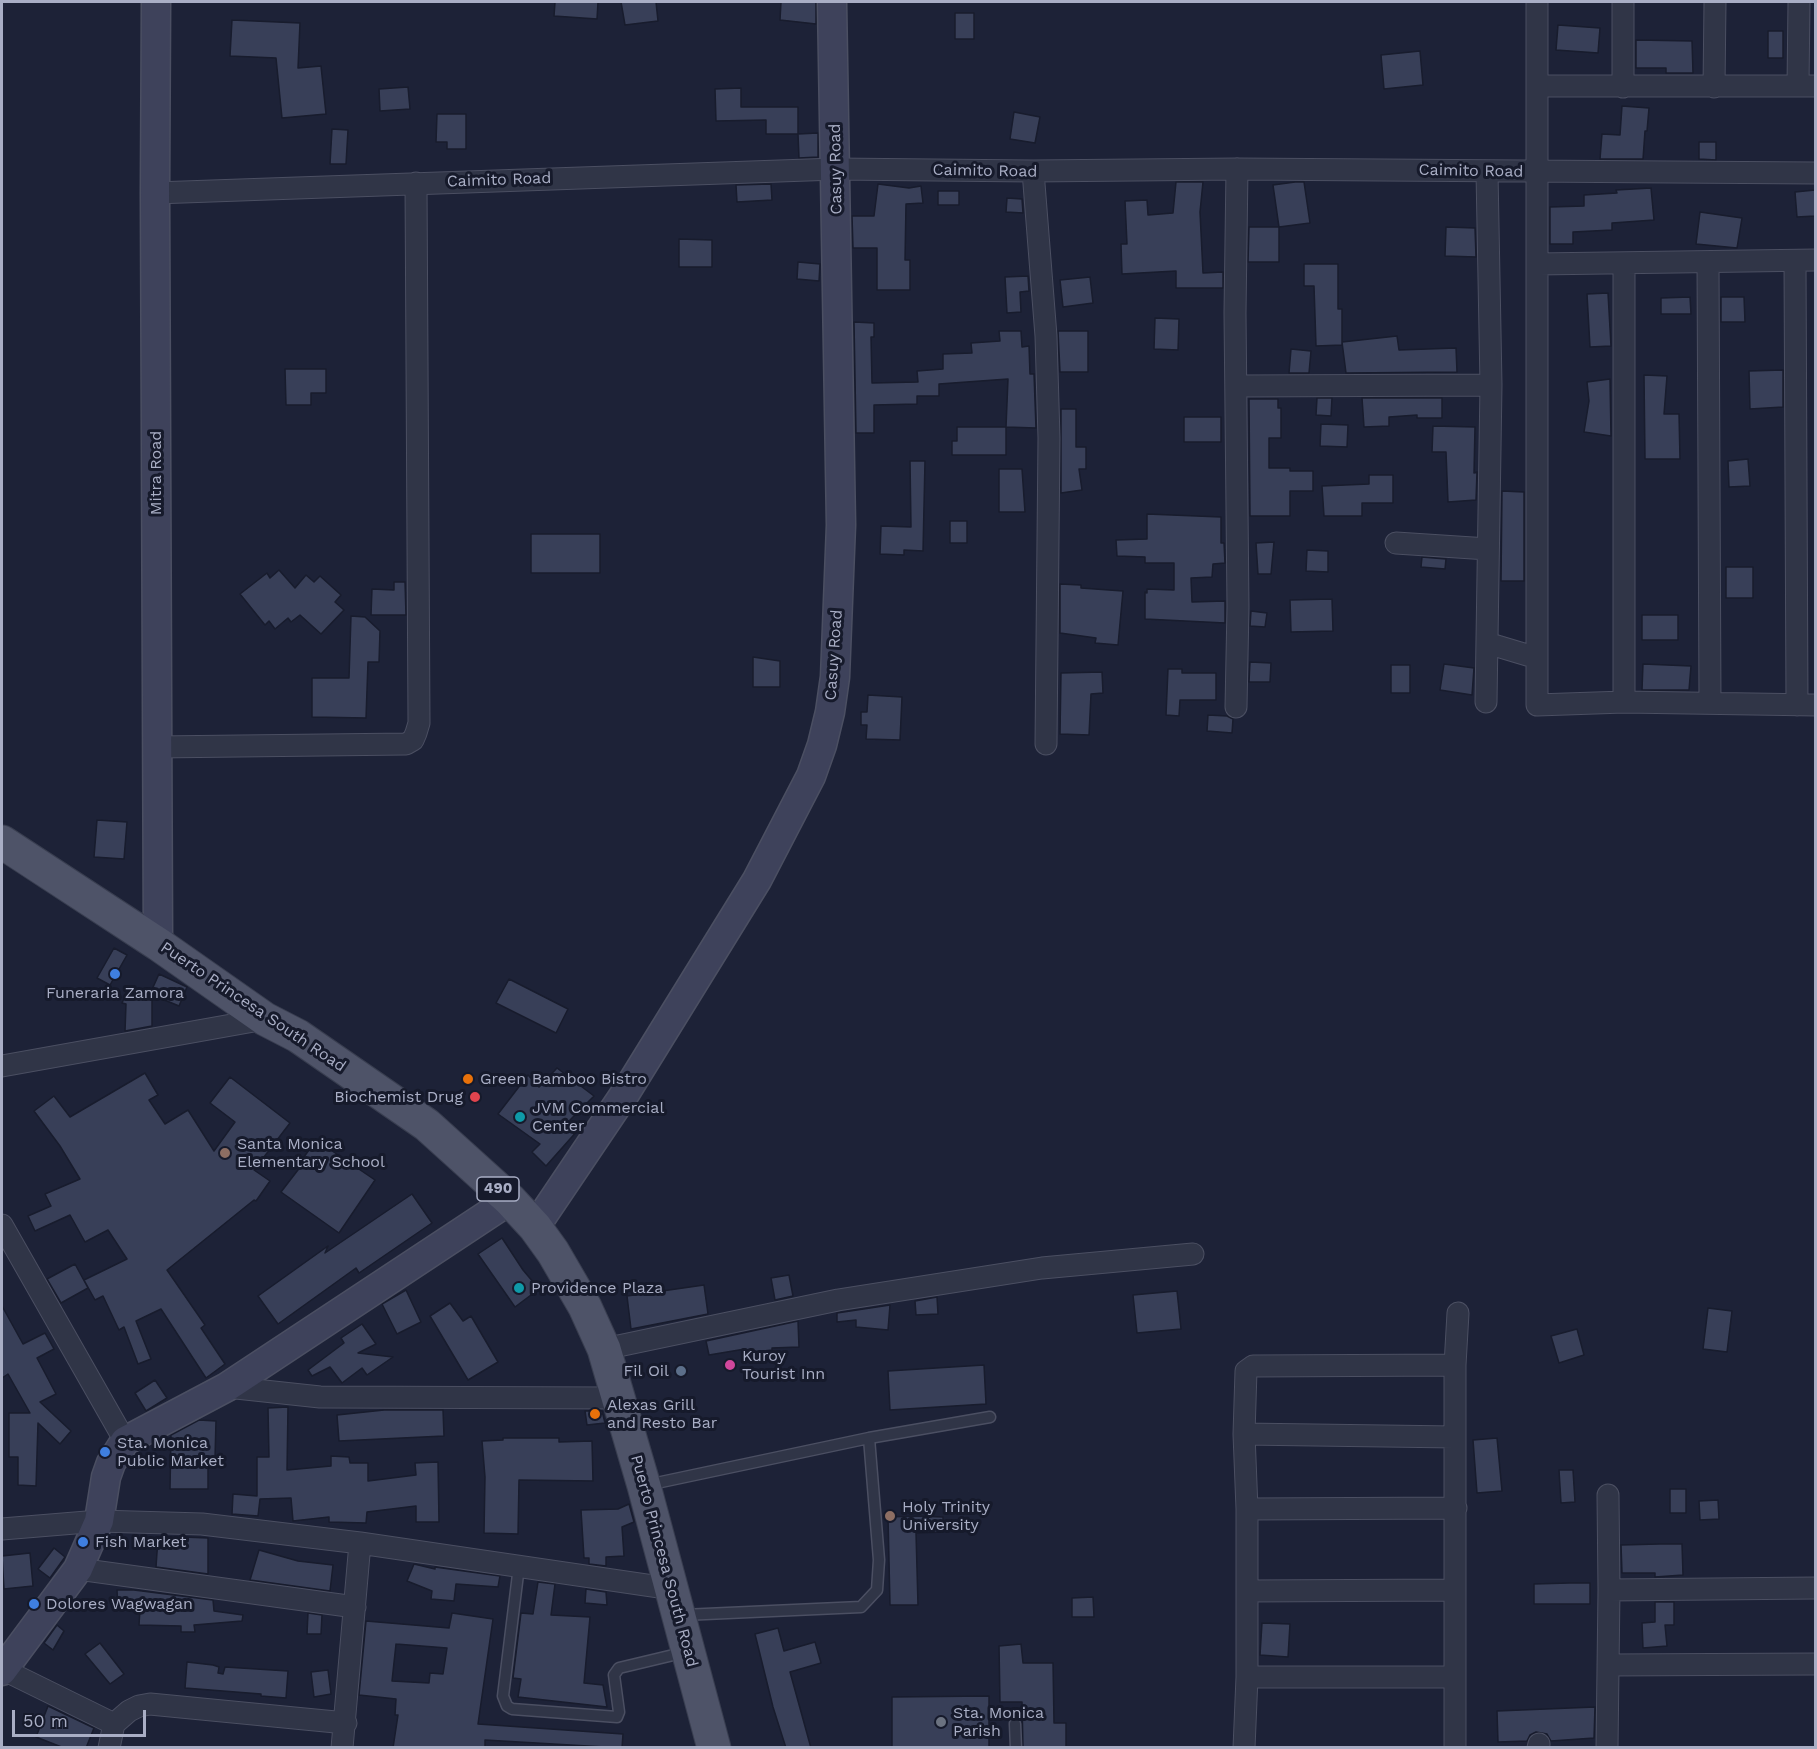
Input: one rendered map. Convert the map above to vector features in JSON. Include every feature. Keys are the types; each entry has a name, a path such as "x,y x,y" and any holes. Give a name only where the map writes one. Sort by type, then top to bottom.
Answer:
{"main road":[{"name":"Puerto Princesa South Road","path":"2,842 158,944 265,1018 298,1036 426,1125 510,1200 535,1227 553,1252 585,1307 604,1349 676,1602 714,1748"}],"street":[{"name":"Mitra Road","path":"156,2 158,944"},
{"name":"Casuy Road","path":"535,1227 626,1092 757,880 811,776 822,745 835,677 841,525 832,2"},
{"path":"1537,2 1537,705 1624,702 1806,705 1805,260 1538,264"},
{"path":"1623,2 1623,87"},
{"path":"1714,2 1714,87"},
{"path":"1536,86 1807,86 1799,2"},
{"name":"Caimito Road","path":"155,193 836,169 1815,173"},
{"path":"1236,708 1238,607 1237,169"},
{"path":"1033,171 1046,336 1049,438 1046,744"},
{"path":"1486,702 1491,385 1487,172"},
{"path":"157,747 406,744 413,740 419,711 416,183"},
{"path":"1708,262 1710,703"},
{"path":"1623,264 1624,702"},
{"path":"1236,386 1491,385"},
{"path":"1396,543 1488,549"},
{"path":"1487,643 1537,658"},
{"path":"2,1066 265,1018"},
{"path":"114,1724 2,1670 78,1569 99,1521 106,1477 111,1463 125,1441 227,1387 510,1200"},
{"path":"2,1225 125,1441"},
{"path":"604,1349 849,1298 1042,1268 1193,1254"},
{"path":"1455,1748 1455,1365 1458,1313"},
{"path":"1244,1748 1247,1677 1245,1374 1252,1366 1455,1365"},
{"path":"227,1387 320,1397 619,1398"},
{"path":"1244,1434 1455,1437"},
{"path":"1607,1748 1608,1495"},
{"path":"1247,1509 1456,1509"},
{"path":"2,1529 99,1521 202,1524 360,1543 519,1566 676,1602"},
{"path":"342,1748 360,1543"},
{"path":"78,1569 355,1607"},
{"path":"1609,1590 1815,1588"},
{"path":"1247,1592 1455,1590"},
{"path":"1608,1665 1815,1664"},
{"path":"1247,1677 1455,1677"},
{"path":"110,1748 114,1724 129,1711 150,1704 346,1723"}],"lane":[{"path":"644,1486 869,1438 990,1417"},
{"path":"676,1602 861,1607 877,1590 879,1560 869,1438"},
{"path":"519,1566 503,1696 507,1706 512,1709 617,1717 620,1712 615,1675 619,1668 689,1651"},
{"path":"1015,1724 1016,1748"}],"building":[{"path":"555,2 598,2 597,19 554,16"},
{"path":"621,2 656,2 658,21 625,25"},
{"path":"781,2 816,2 816,24 780,20"},
{"path":"955,13 974,13 974,39 955,39"},
{"path":"232,20 300,23 298,68 321,66 326,114 282,118 276,58 230,56"},
{"path":"1558,25 1600,28 1598,53 1556,50"},
{"path":"1768,31 1783,31 1783,58 1768,58"},
{"path":"1636,40 1692,41 1693,73 1666,73 1666,68 1636,68"},
{"path":"1420,51 1423,85 1384,89 1381,55"},
{"path":"408,87 410,109 380,111 379,89"},
{"path":"741,88 741,107 798,107 798,134 766,134 766,120 716,121 715,89"},
{"path":"1622,106 1649,108 1643,159 1600,159 1602,134 1620,135"},
{"path":"1014,112 1040,117 1035,143 1010,139"},
{"path":"437,114 466,114 466,149 447,149 447,142 436,142"},
{"path":"332,129 348,130 346,164 330,164"},
{"path":"818,133 818,157 799,158 798,134"},
{"path":"1699,142 1716,142 1716,160 1699,159"},
{"path":"1176,182 1203,182 1200,212 1203,273 1223,272 1223,288 1176,288 1176,271 1122,274 1121,244 1127,244 1125,201 1147,200 1148,215 1173,213"},
{"path":"1304,182 1310,223 1279,227 1273,185"},
{"path":"771,184 772,200 737,202 736,185"},
{"path":"878,184 909,188 921,186 923,203 906,204 905,260 910,260 910,290 877,290 877,248 853,248 852,216 874,216"},
{"path":"1651,188 1654,220 1612,223 1612,230 1573,232 1573,244 1550,244 1550,207 1584,206 1584,195"},
{"path":"1815,190 1815,216 1797,217 1795,192"},
{"path":"938,191 959,191 959,205 938,205"},
{"path":"1007,198 1022,199 1023,213 1006,212"},
{"path":"1700,212 1742,218 1737,248 1696,244"},
{"path":"1249,227 1279,227 1279,262 1248,262"},
{"path":"1446,227 1475,228 1476,257 1445,256"},
{"path":"679,239 712,240 712,267 679,267"},
{"path":"798,262 820,264 819,281 797,279"},
{"path":"1304,264 1338,264 1338,309 1342,309 1342,345 1316,346 1314,286 1304,286"},
{"path":"1028,276 1029,291 1020,292 1021,312 1007,313 1005,277"},
{"path":"1090,277 1093,303 1063,307 1060,280"},
{"path":"1608,293 1611,346 1590,347 1587,294"},
{"path":"1690,297 1691,314 1661,314 1661,298"},
{"path":"1721,297 1744,297 1745,322 1721,322"},
{"path":"1155,318 1179,319 1178,350 1154,349"},
{"path":"854,322 874,323 874,337 871,337 872,383 918,382 917,371 943,369 943,354 972,353 971,343 1000,341 999,331 1021,331 1022,347 1029,346 1030,374 1034,374 1036,428 1006,427 1008,379 939,384 939,396 917,396 917,404 874,405 874,433 856,433"},
{"path":"1058,331 1088,331 1088,372 1060,372"},
{"path":"1397,336 1399,350 1456,348 1457,372 1346,373 1342,342"},
{"path":"1291,349 1311,351 1309,373 1289,373"},
{"path":"285,369 326,369 326,393 311,393 311,405 286,405"},
{"path":"1783,370 1783,407 1750,409 1749,371"},
{"path":"1644,375 1667,376 1664,414 1679,414 1680,459 1645,459"},
{"path":"1610,379 1611,436 1584,432 1589,401 1587,382"},
{"path":"1317,398 1332,398 1331,416 1316,415"},
{"path":"1362,398 1442,398 1442,418 1417,418 1417,415 1389,417 1389,426 1364,427"},
{"path":"1249,399 1278,399 1278,408 1281,408 1281,438 1269,438 1269,468 1313,471 1313,491 1290,491 1290,516 1250,516"},
{"path":"1061,409 1076,409 1076,447 1086,447 1086,469 1079,469 1082,490 1061,493"},
{"path":"1184,417 1221,417 1221,442 1184,442"},
{"path":"1321,424 1348,425 1347,447 1320,446"},
{"path":"1433,426 1475,427 1476,500 1448,502 1446,452 1432,452"},
{"path":"957,427 1006,427 1006,455 952,455 952,441 957,441"},
{"path":"1748,459 1750,486 1729,487 1728,461"},
{"path":"910,461 925,461 923,551 904,550 904,555 880,554 881,526 911,527"},
{"path":"999,469 1022,469 1025,512 999,512"},
{"path":"1369,475 1393,475 1393,503 1362,503 1362,516 1324,516 1322,486 1369,484"},
{"path":"1502,491 1524,492 1524,581 1501,581"},
{"path":"1147,514 1221,517 1221,543 1224,543 1225,563 1213,564 1212,577 1191,578 1192,602 1225,601 1225,623 1145,619 1147,589 1174,590 1174,563 1145,563 1145,557 1117,556 1116,540 1147,539"},
{"path":"950,521 967,521 967,543 950,543"},
{"path":"531,534 600,534 600,573 531,573"},
{"path":"1274,542 1271,574 1258,574 1256,543"},
{"path":"1307,550 1328,551 1328,572 1306,571"},
{"path":"1422,557 1446,559 1445,569 1421,567"},
{"path":"1726,567 1753,567 1753,598 1726,598"},
{"path":"279,570 295,588 306,575 314,582 320,576 341,595 335,602 344,610 321,634 300,615 291,622 288,618 275,629 269,621 265,625 240,594 267,573 270,578"},
{"path":"394,582 405,582 406,615 371,615 372,589 394,590"},
{"path":"1060,584 1123,591 1118,645 1095,643 1096,638 1060,633"},
{"path":"1332,599 1333,631 1291,632 1290,600"},
{"path":"1251,611 1267,613 1265,627 1250,626"},
{"path":"1642,615 1678,615 1678,640 1642,640"},
{"path":"351,616 365,617 380,631 379,662 368,662 366,718 312,717 312,678 349,678"},
{"path":"753,657 780,661 780,687 753,687"},
{"path":"1250,662 1271,663 1270,682 1249,682"},
{"path":"1444,664 1474,668 1472,695 1440,690"},
{"path":"1643,664 1691,666 1689,690 1642,690"},
{"path":"1391,665 1410,665 1410,693 1391,693"},
{"path":"1168,669 1182,669 1182,673 1216,673 1216,700 1180,700 1179,716 1166,715"},
{"path":"1102,672 1103,693 1091,694 1089,735 1060,734 1061,673"},
{"path":"868,695 902,697 900,740 866,739 867,725 861,725 861,712 867,712"},
{"path":"1208,715 1227,716 1233,719 1232,733 1207,731"},
{"path":"97,820 127,822 124,859 94,857"},
{"path":"114,948 127,955 110,985 97,978"},
{"path":"159,974 187,987 179,1006 150,994"},
{"path":"509,979 568,1009 556,1033 496,1003"},
{"path":"128,989 152,1000 152,1026 125,1031 126,1004 122,1003"},
{"name":"JVM Commercial Center","path":"557,1068 594,1096 570,1120 578,1130 546,1166 532,1152 540,1144 498,1114 528,1075 539,1087"},
{"path":"145,1073 158,1095 149,1100 165,1124 188,1110 214,1151 235,1122 210,1103 230,1077 290,1123 254,1170 270,1181 256,1201 254,1200 167,1270 205,1325 201,1328 225,1364 206,1378 161,1309 136,1321 151,1359 138,1364 124,1327 119,1330 103,1296 95,1300 84,1280 127,1259 108,1230 85,1242 70,1215 35,1231 28,1216 51,1206 45,1194 80,1179 60,1146 34,1111 54,1096 70,1117"},
{"path":"316,1140 375,1180 339,1233 281,1192 301,1166 299,1164"},
{"path":"412,1194 432,1223 359,1273 356,1268 278,1324 258,1296 328,1246 325,1253"},
{"path":"502,1238 539,1289 515,1307 478,1254"},
{"path":"75,1264 88,1288 61,1303 47,1279"},
{"path":"789,1275 793,1296 775,1300 771,1278"},
{"path":"704,1285 708,1314 631,1329 627,1296"},
{"path":"406,1290 421,1322 397,1334 382,1304"},
{"path":"1177,1291 1181,1329 1137,1333 1133,1295"},
{"path":"937,1297 938,1314 916,1315 915,1301"},
{"path":"450,1303 463,1321 471,1316 498,1362 468,1380 430,1316"},
{"path":"890,1305 888,1330 856,1327 856,1320 837,1322 837,1313"},
{"path":"2,1306 23,1344 45,1333 54,1349 37,1358 56,1394 40,1402 71,1431 60,1444 38,1423 36,1486 18,1485 18,1457 9,1457 9,1413 30,1413 8,1374 2,1378"},
{"path":"1708,1308 1732,1311 1727,1352 1703,1349"},
{"path":"798,1321 799,1347 772,1348 772,1350 746,1353 745,1349 709,1355 706,1341"},
{"path":"362,1324 376,1344 358,1353 393,1357 367,1375 362,1368 342,1383 330,1367 312,1376 308,1370 344,1343 341,1338"},
{"path":"1577,1329 1584,1355 1559,1363 1551,1336"},
{"path":"984,1365 986,1404 890,1410 888,1371"},
{"path":"155,1380 167,1398 146,1411 135,1393"},
{"path":"288,1407 287,1470 331,1466 331,1456 349,1457 350,1463 368,1463 368,1481 416,1475 415,1463 438,1462 439,1522 416,1522 416,1506 367,1512 366,1523 329,1522 329,1517 293,1521 291,1498 260,1499 258,1516 232,1514 233,1494 257,1496 257,1457 269,1457 268,1408"},
{"path":"384,1410 443,1410 444,1436 339,1441 337,1415"},
{"name":"Alexas Grill and Resto Bar","path":"585,1411 602,1411 605,1423 587,1425"},
{"path":"199,1420 216,1421 215,1458 208,1458 208,1489 170,1489 171,1435"},
{"path":"503,1438 559,1438 559,1442 592,1441 593,1481 519,1480 518,1534 484,1533 485,1477 482,1441 503,1440"},
{"path":"1497,1438 1502,1491 1477,1493 1473,1440"},
{"path":"1559,1470 1573,1470 1575,1502 1561,1503"},
{"path":"1670,1489 1686,1489 1686,1513 1670,1513"},
{"path":"1718,1500 1719,1519 1700,1520 1699,1501"},
{"path":"629,1504 634,1522 622,1527 624,1556 606,1557 606,1566 589,1564 589,1558 584,1558 581,1510 618,1509"},
{"path":"888,1517 943,1517 943,1532 916,1533 918,1605 890,1605"},
{"path":"183,1537 208,1538 208,1574 156,1567 158,1538 182,1540"},
{"path":"1682,1544 1683,1575 1655,1577 1655,1573 1622,1573 1621,1545"},
{"path":"54,1548 65,1557 50,1578 38,1569"},
{"path":"259,1550 298,1561 333,1565 330,1591 250,1580"},
{"path":"30,1553 33,1586 4,1589 2,1556"},
{"path":"414,1564 435,1569 435,1567 500,1576 498,1587 456,1584 454,1601 431,1599 432,1591 407,1581"},
{"path":"538,1582 555,1584 551,1615 590,1617 584,1683 603,1685 607,1707 518,1697 521,1679 513,1678 521,1613 533,1614"},
{"path":"1590,1583 1590,1604 1534,1604 1534,1584"},
{"path":"586,1589 606,1592 607,1605 585,1603"},
{"path":"117,1590 213,1600 214,1611 243,1615 242,1621 194,1625 195,1632 181,1632 181,1626 139,1625 140,1609 118,1610"},
{"path":"1093,1597 1094,1617 1072,1617 1072,1598"},
{"path":"1655,1602 1674,1602 1674,1625 1665,1625 1667,1646 1643,1648 1642,1623 1655,1622"},
{"path":"308,1613 322,1615 321,1634 307,1634"},
{"path":"452,1613 493,1619 478,1724 623,1734 622,1748 485,1740 485,1748 393,1748 398,1715 395,1715 396,1699 359,1695 366,1621 449,1628","holes":["396,1644 447,1648 443,1674 430,1673 429,1683 392,1681"]},
{"path":"1262,1623 1290,1624 1288,1657 1260,1655"},
{"path":"57,1625 64,1631 53,1650 44,1643"},
{"path":"778,1628 784,1651 815,1642 821,1663 790,1672 811,1748 786,1748 773,1707 755,1634"},
{"path":"100,1643 124,1674 110,1684 85,1654"},
{"path":"1021,1644 1023,1663 1053,1663 1054,1723 1066,1723 1066,1748 1023,1748 1022,1702 1000,1702 999,1646"},
{"path":"187,1662 219,1667 218,1673 223,1674 225,1667 288,1671 286,1698 185,1688"},
{"path":"328,1670 331,1694 314,1697 311,1672"},
{"name":"Sta. Monica Parish","path":"989,1696 989,1748 892,1748 892,1697"},
{"path":"48,1706 94,1728 86,1748 64,1748 36,1737"},
{"path":"1595,1707 1594,1738 1551,1741 1547,1734 1536,1732 1530,1735 1527,1741 1498,1742 1497,1711"}],"place":[{"name":"Funeraria Zamora","path":"115,974"},
{"name":"Green Bamboo Bistro","path":"468,1079"},
{"name":"Biochemist Drug","path":"475,1097"},
{"name":"JVM Commercial Center","path":"520,1117"},
{"name":"Santa Monica Elementary School","path":"225,1153"},
{"name":"Providence Plaza","path":"519,1288"},
{"name":"Kuroy Tourist Inn","path":"730,1365"},
{"name":"Fil Oil","path":"681,1371"},
{"name":"Alexas Grill and Resto Bar","path":"595,1414"},
{"name":"Sta. Monica Public Market","path":"105,1452"},
{"name":"Holy Trinity University","path":"890,1516"},
{"name":"Fish Market","path":"83,1542"},
{"name":"Dolores Wagwagan","path":"34,1604"},
{"name":"Sta. Monica Parish","path":"941,1722"}]}
